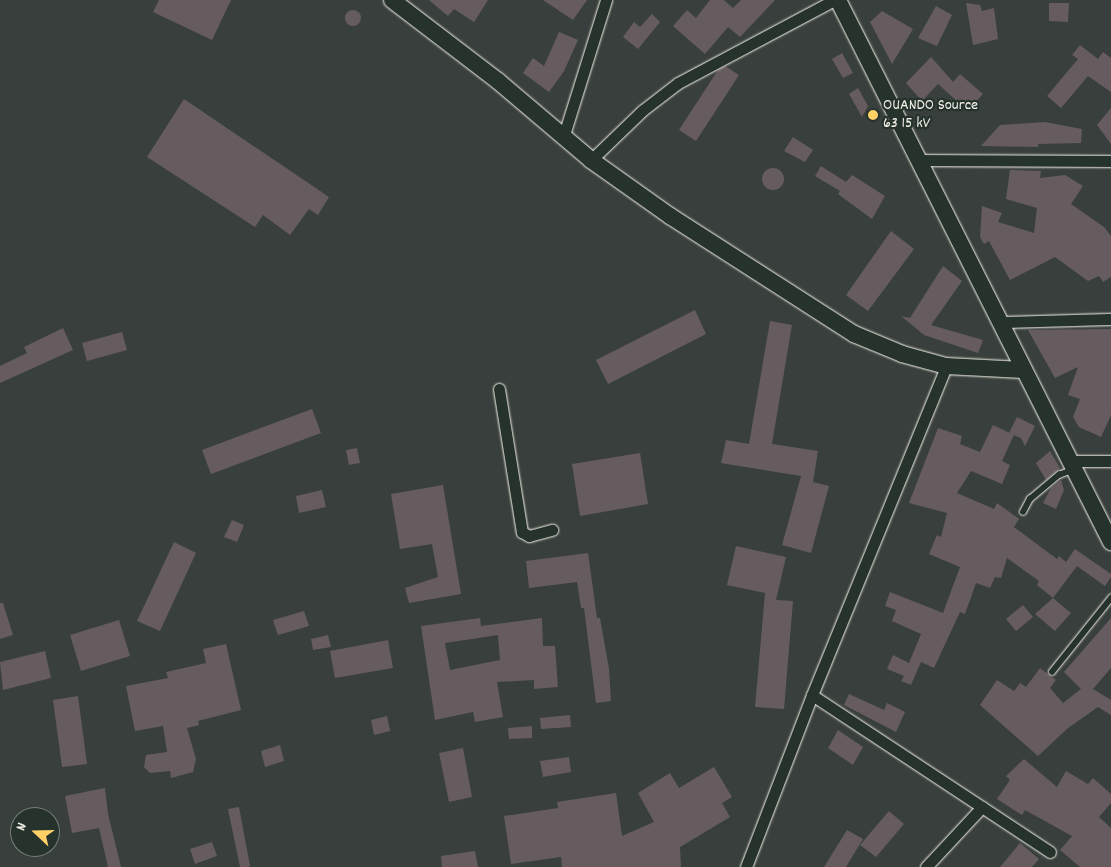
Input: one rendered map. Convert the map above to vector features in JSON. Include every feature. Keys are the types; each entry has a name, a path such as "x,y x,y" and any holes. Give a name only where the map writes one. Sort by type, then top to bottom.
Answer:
{"street":[{"path":"392,0 498,81 591,160 670,216 854,334 902,354 946,366 1023,370"},
{"path":"563,138 606,0"},
{"path":"591,160 642,110 678,83 834,0"},
{"path":"838,0 1002,322 1023,370 1111,542"},
{"path":"920,160 1111,161"},
{"path":"1002,322 1111,320"},
{"path":"746,867 812,695 946,366"},
{"path":"499,388 522,532 529,536 552,530"},
{"path":"1072,465 1111,461"},
{"path":"812,695 1050,852"},
{"path":"926,867 982,807"}],"lane":[{"path":"1023,512 1030,499 1072,465"},
{"path":"1052,672 1111,598"}],"building":[{"path":"159,0 231,0 212,40 153,12"},
{"path":"429,0 488,0 474,22 454,9 448,16"},
{"path":"543,0 587,0 573,20"},
{"path":"710,0 724,0 733,8 741,0 775,0 740,37 728,27 705,54 673,26 687,10 696,18"},
{"path":"966,3 980,5 982,11 994,8 998,39 973,45"},
{"path":"1049,3 1069,3 1068,22 1049,21"},
{"path":"936,6 952,15 937,46 918,38"},
{"path":"353,10 361,18 353,26 345,18"},
{"path":"882,11 913,29 892,64 870,22"},
{"path":"652,14 660,22 638,49 623,37 634,22 640,27"},
{"path":"559,32 578,40 564,71 549,92 523,73 533,58 544,66"},
{"path":"1080,45 1098,59 1103,52 1111,58 1111,92 1088,76 1061,108 1047,96 1078,59 1072,55"},
{"path":"842,53 853,73 843,78 832,59"},
{"path":"931,57 953,82 960,74 983,94 968,111 938,84 922,101 906,83"},
{"path":"725,66 739,75 696,141 679,130 718,70"},
{"path":"858,88 868,106 862,117 849,94"},
{"path":"184,99 329,197 318,215 309,209 290,235 263,215 255,227 147,157"},
{"path":"1111,108 1111,144 1097,125"},
{"path":"1045,122 1082,129 1081,143 1038,144 1038,147 981,146 1000,125"},
{"path":"793,137 813,150 805,162 784,151"},
{"path":"821,166 846,182 852,175 885,196 872,219 838,194 840,191 815,176"},
{"path":"773,168 781,171 784,179 781,187 773,190 765,187 762,179 765,171"},
{"path":"1010,170 1041,171 1040,178 1065,175 1083,186 1071,204 1104,227 1111,236 1111,277 1103,282 1099,276 1088,281 1055,257 1010,280 989,241 984,244 980,237 982,206 1002,213 998,222 1034,233 1037,208 1006,199"},
{"path":"891,231 914,249 868,311 846,295"},
{"path":"943,266 962,281 931,325 983,340 978,353 924,335 901,316 910,318"},
{"path":"695,310 706,334 608,384 596,360"},
{"path":"770,321 792,325 772,444 818,451 813,482 829,486 811,553 782,545 801,476 721,463 726,440 749,444"},
{"path":"63,328 73,350 0,383 0,366 27,353 24,347"},
{"path":"1111,329 1111,415 1101,437 1079,427 1073,417 1080,399 1068,395 1078,367 1055,378 1028,330"},
{"path":"122,332 127,350 87,361 82,343"},
{"path":"312,409 321,433 211,474 202,450"},
{"path":"1017,417 1035,426 1025,446 1021,438 1009,433"},
{"path":"993,425 1014,435 1002,461 1010,465 1002,484 971,471 957,493 994,509 997,503 1019,519 1014,527 1057,559 1059,556 1066,562 1075,549 1111,574 1111,577 1105,586 1077,566 1053,598 1037,585 1039,581 1007,558 1001,578 995,577 990,588 976,583 965,614 960,612 934,668 921,662 911,685 901,681 904,676 887,669 893,655 909,663 921,634 892,621 896,610 885,606 890,592 943,613 960,567 929,554 937,535 941,537 947,513 909,503 938,428 962,436 960,444 980,452"},
{"path":"357,448 360,463 349,465 346,450"},
{"path":"1050,451 1060,468 1046,480 1036,463"},
{"path":"640,453 648,504 580,516 572,464"},
{"path":"1061,480 1064,490 1056,509 1043,503 1051,488"},
{"path":"443,485 461,594 409,603 405,588 438,577 432,544 400,549 391,494"},
{"path":"322,490 326,507 299,513 296,496"},
{"path":"232,520 244,525 237,542 224,537"},
{"path":"174,542 196,553 160,631 137,621"},
{"path":"736,546 786,557 776,600 793,601 784,709 755,707 765,593 727,585"},
{"path":"588,553 597,618 600,618 609,669 611,701 596,703 584,608 581,608 577,582 529,588 526,561"},
{"path":"1053,598 1071,613 1055,631 1035,614"},
{"path":"0,603 3,603 13,635 0,639"},
{"path":"1023,605 1033,617 1016,631 1006,619"},
{"path":"304,611 309,626 278,635 273,620"},
{"path":"480,618 481,626 542,618 543,646 555,646 558,687 534,689 534,680 497,682 503,717 475,722 473,712 435,720 421,626","holes":["498,635 500,660 450,670 445,643"]},
{"path":"1111,618 1111,668 1093,689 1111,700 1111,715 1098,707 1068,728 1038,756 980,705 997,680 1014,691 1020,683 1026,687 1040,668 1056,680 1050,688 1063,703 1081,689 1064,672"},
{"path":"119,620 130,656 81,671 70,635"},
{"path":"328,635 331,647 313,650 311,639"},
{"path":"388,640 393,668 335,678 330,651"},
{"path":"226,644 241,710 198,721 199,725 187,728 196,759 193,772 171,778 170,771 150,773 144,767 146,755 167,752 163,726 135,731 126,686 168,678 166,672 206,663 203,649"},
{"path":"45,651 51,678 3,690 0,662"},
{"path":"849,694 884,710 887,703 905,712 896,732 844,705"},
{"path":"78,696 87,764 62,767 53,700"},
{"path":"570,715 571,727 541,729 540,718"},
{"path":"387,716 390,731 374,735 371,720"},
{"path":"532,726 532,738 509,739 508,728"},
{"path":"838,730 863,747 853,765 828,748"},
{"path":"280,745 284,761 265,767 261,751"},
{"path":"463,748 472,797 449,802 439,753"},
{"path":"569,757 571,772 543,777 540,761"},
{"path":"1024,759 1057,787 1066,771 1088,784 1093,778 1111,794 1111,803 1099,817 1111,828 1111,867 1080,867 1060,850 1072,836 1025,810 1022,815 997,799 1010,780 1006,776"},
{"path":"714,767 732,797 722,803 730,817 680,847 681,867 562,867 561,857 511,864 504,816 558,808 557,802 616,793 622,836 654,822 638,793 670,773 679,788"},
{"path":"105,788 108,814 121,867 108,867 99,828 72,833 65,796"},
{"path":"239,807 250,866 248,867 240,867 228,809"},
{"path":"889,811 904,824 876,857 860,845"},
{"path":"847,830 863,839 846,867 824,867"},
{"path":"212,842 217,856 195,864 190,849"},
{"path":"1020,843 1039,859 1032,867 1000,867"},
{"path":"475,851 478,867 442,867 441,856"}],"place":[{"name":"OUANDO Source 63 15 kV","path":"873,115"}]}
